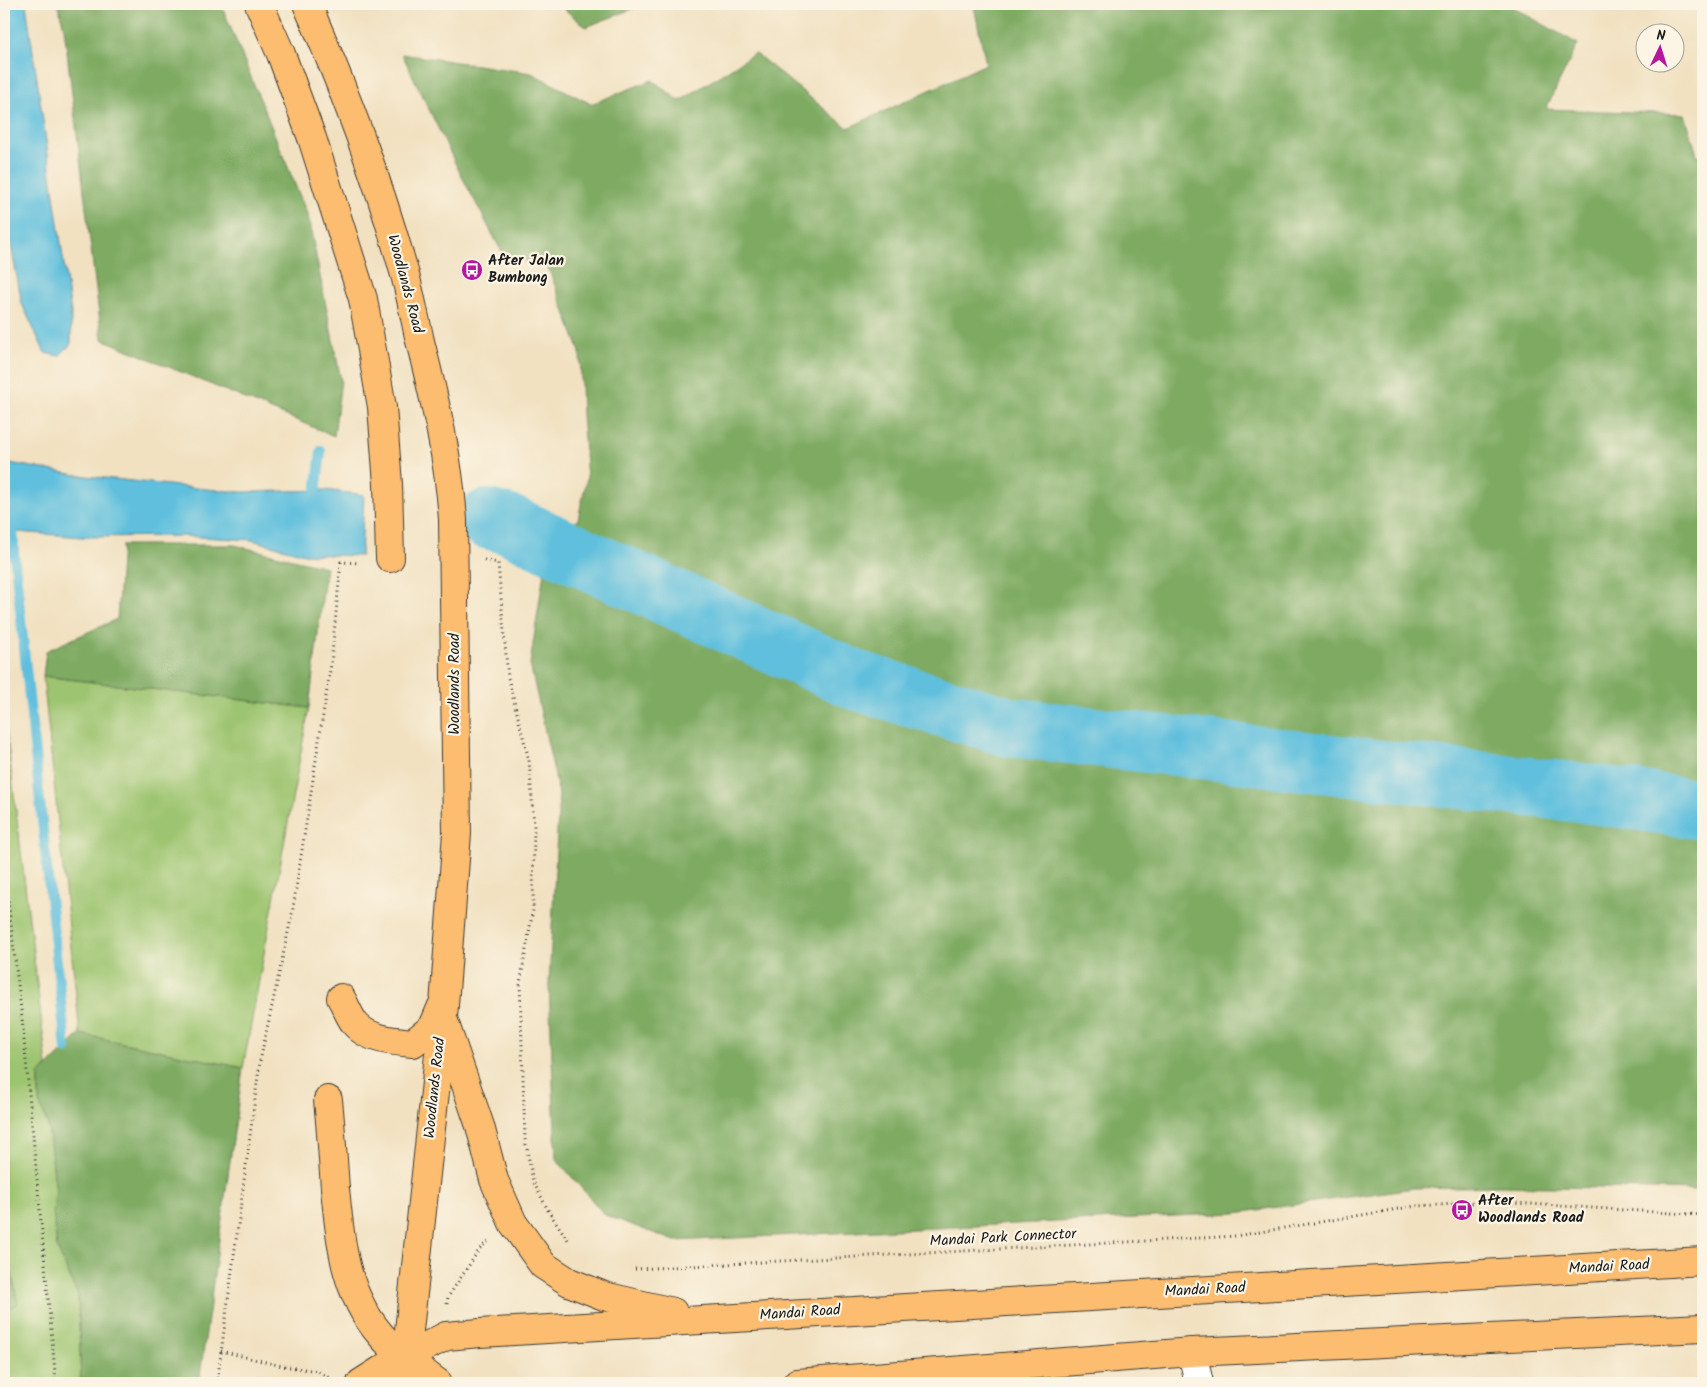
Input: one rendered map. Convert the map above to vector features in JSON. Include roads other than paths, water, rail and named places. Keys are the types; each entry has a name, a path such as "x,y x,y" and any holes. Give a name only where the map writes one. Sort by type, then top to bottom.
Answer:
{"main road":[{"path":"259,4 282,54 312,138 363,299 382,407 388,484 390,558"},
{"name":"Woodlands Road","path":"307,4 354,120 383,203 405,276 437,407 450,481 453,520 466,559 457,833 443,1009 404,1371"},
{"path":"341,998 356,1025 372,1036 394,1041 413,1043 433,1027 443,1009"},
{"path":"443,1009 480,1126 494,1180 513,1223 543,1265 569,1282 604,1296 706,1319"},
{"path":"328,1100 342,1256 354,1292 367,1317 404,1371"},
{"name":"Mandai Road","path":"404,1371 446,1336 544,1328 1703,1261"},
{"path":"796,1383 1192,1352 1703,1328"},
{"path":"361,1383 383,1369 404,1371 438,1383"}],"street":[{"path":"1192,1352 1199,1383"}],"water":[{"path":"4,4 26,4 71,312 71,344 59,356 45,353 22,304 4,208"},
{"path":"4,462 77,475 206,489 242,492 325,490 364,495 361,556 305,554 252,540 184,536 82,537 4,531"}],"waterway":[{"path":"315,502 321,451"},
{"path":"487,519 510,525 855,680 1009,727 1599,795 1703,810"},
{"path":"13,520 14,553 66,1049"}],"place":[{"name":"After Jalan Bumbong","path":"472,270"},
{"name":"After Woodlands Road","path":"1462,1210"}]}
